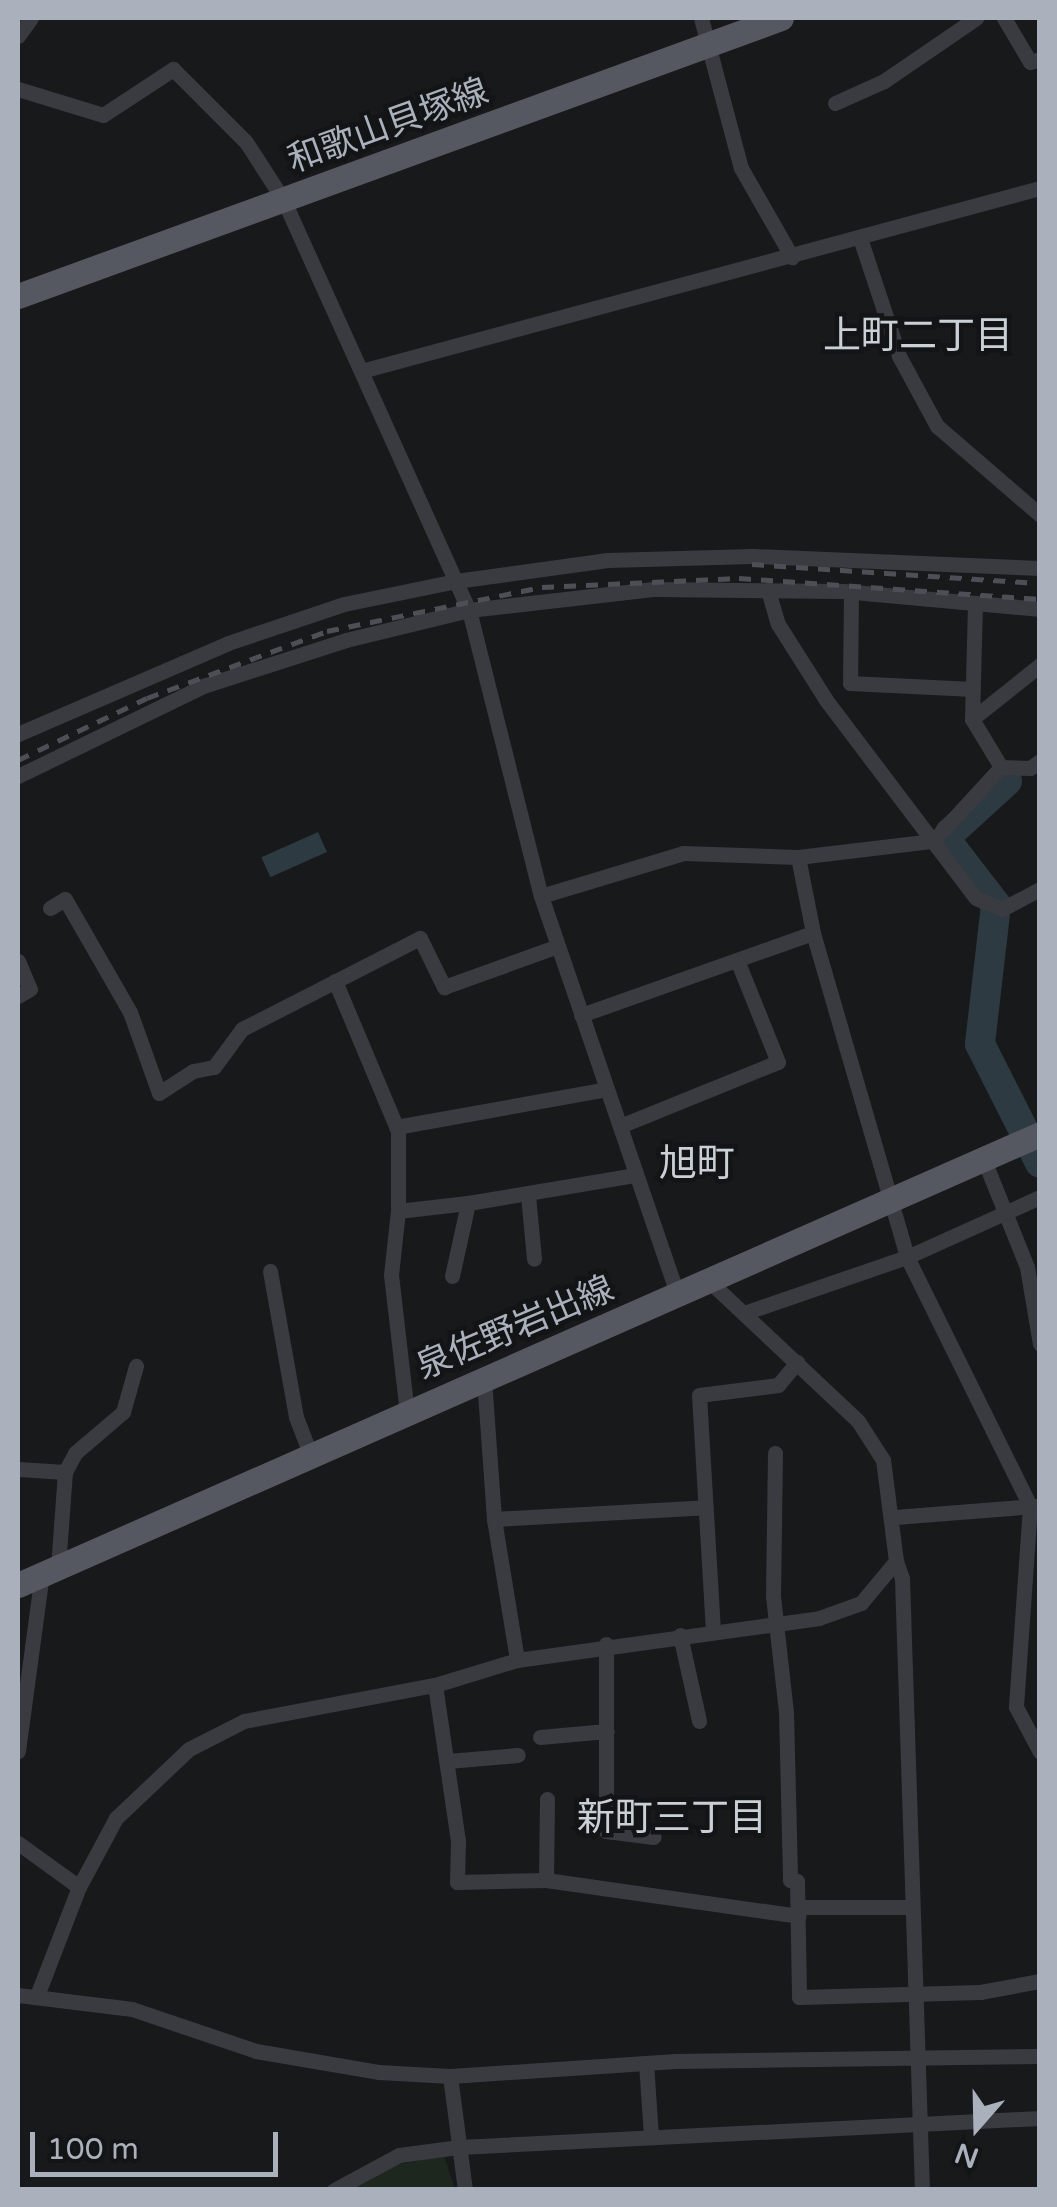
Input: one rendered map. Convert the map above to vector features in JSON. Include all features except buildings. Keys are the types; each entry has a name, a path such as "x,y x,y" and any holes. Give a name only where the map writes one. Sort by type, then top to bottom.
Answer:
{"main road":[{"name":"和歌山貝塚線","path":"18,296 781,18"},
{"name":"泉佐野岩出線","path":"18,1584 1033,1137"}],"street":[{"path":"18,36 31,18"},
{"path":"702,18 705,47 741,168 792,257"},
{"path":"835,103 884,80 976,18"},
{"path":"1004,18 1030,62 1040,59"},
{"path":"18,88 103,116 173,69 246,142 284,201 365,370 469,610 541,896 678,1296"},
{"path":"365,370 1040,188"},
{"path":"860,238 899,356 937,426 1040,515"},
{"path":"18,734 228,643 344,604 456,581 608,560 737,556 1040,568"},
{"path":"18,776 203,686 346,640 469,610 654,589 851,592 1040,609"},
{"path":"768,590 778,624 826,700 902,792 933,841 996,908 1040,889"},
{"path":"850,682 851,592"},
{"path":"975,603 972,719 1001,767"},
{"path":"972,719 1040,665"},
{"path":"826,700 850,682 973,689"},
{"path":"541,896 683,854 798,857 933,841 1001,767"},
{"path":"1001,767 1036,769"},
{"path":"798,857 813,933 888,1202 908,1257 1035,1506 1016,1707 1040,1752"},
{"path":"50,908 65,899 130,1012 159,1093 193,1071 214,1068 242,1029 420,938 444,987 558,946"},
{"path":"581,1014 813,933"},
{"path":"620,1126 778,1062 737,960"},
{"path":"18,961 30,989 18,996"},
{"path":"335,982 396,1127 398,1211 391,1275 407,1413"},
{"path":"396,1127 607,1089"},
{"path":"984,1160 1027,1267 1040,1344"},
{"path":"398,1211 528,1196 636,1175"},
{"path":"528,1196 534,1259"},
{"path":"744,1313 908,1257 1040,1196"},
{"path":"452,1276 468,1203"},
{"path":"270,1271 296,1417 311,1456"},
{"path":"710,1282 858,1420 884,1460 895,1518 896,1561 902,1578 922,2190"},
{"path":"713,1631 699,1395 778,1385 797,1362"},
{"path":"18,1752 65,1472 75,1453 122,1412 136,1366"},
{"path":"484,1380 494,1518 516,1660"},
{"path":"775,1453 778,1624 790,1880 797,1881 799,1996 980,1992 1040,1981"},
{"path":"18,1470 65,1472"},
{"path":"895,1518 1035,1506"},
{"path":"494,1518 706,1508"},
{"path":"38,1993 78,1887 116,1818 190,1749 244,1721 435,1685 516,1660 606,1644 778,1624 862,1603 896,1561"},
{"path":"680,1635 699,1721"},
{"path":"606,1644 606,1831 654,1836"},
{"path":"435,1685 448,1761 458,1882 546,1880 798,1912 912,1907"},
{"path":"540,1738 607,1731"},
{"path":"448,1761 518,1755"},
{"path":"546,1880 547,1800"},
{"path":"18,1843 78,1887"},
{"path":"18,1995 38,1993 132,2009 256,2051 378,2072 450,2076 646,2063 1040,2056"},
{"path":"646,2063 651,2137"},
{"path":"450,2076 465,2190"},
{"path":"334,2190 399,2155 458,2147 1040,2118"}],"shaded area":[{"path":"318,832 327,852 270,877 261,857"},
{"path":"444,2156 455,2189 351,2190 394,2165"}],"waterway":[{"path":"1007,781 950,833 949,844 996,905 980,1044 1040,1163"}],"railway":[{"path":"752,564 1040,583"},
{"path":"18,760 147,698 327,631 542,587 739,578 1040,599"}],"district":[{"name":"上町二丁目","path":"918,337"},
{"name":"旭町","path":"697,1165"},
{"name":"新町三丁目","path":"672,1819"}]}
